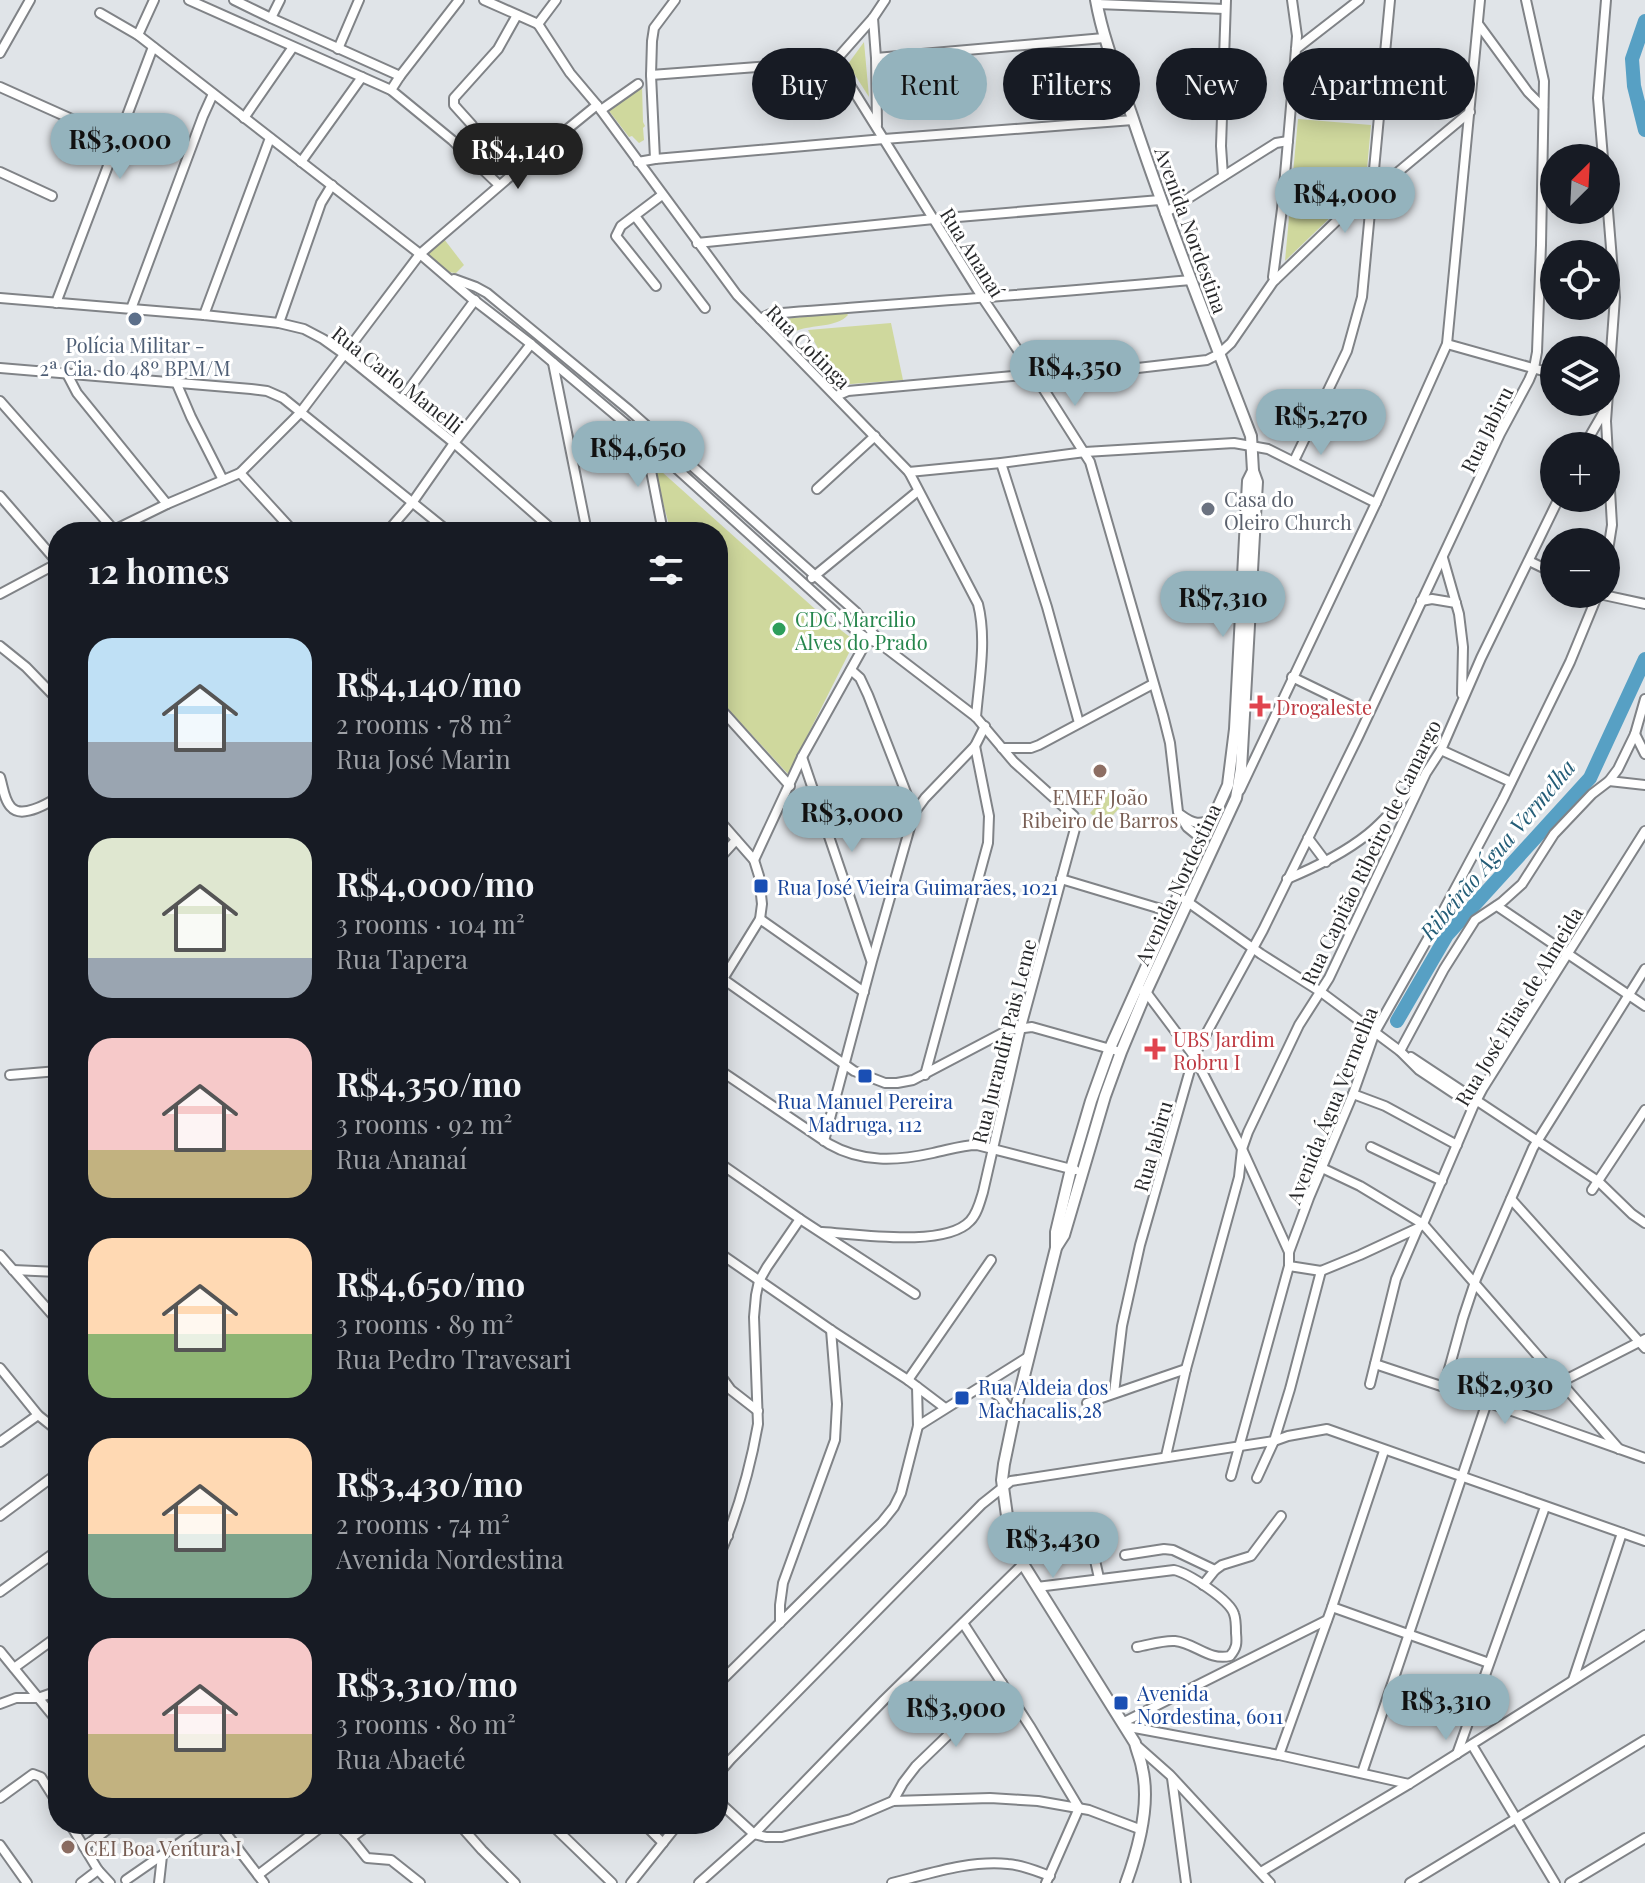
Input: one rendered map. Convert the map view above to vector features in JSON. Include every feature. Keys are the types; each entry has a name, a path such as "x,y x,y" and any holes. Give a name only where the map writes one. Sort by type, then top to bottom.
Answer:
{"main road":[{"name":"Avenida Nordestina","path":"1097,2 1108,48"},
{"name":"Avenida Nordestina","path":"1056,1248 1064,1235 1105,1096 1141,990 1178,895 1228,785 1238,745 1256,499 1257,482 1253,471 1250,433 1160,200 1133,120"},
{"name":"Avenida Nordestina","path":"1126,1883 1142,1830 1143,1771 1135,1743 1023,1564 1009,1530 1003,1486 1004,1464 1056,1248 1056,1232 1071,1169 1091,1101 1110,1048 1189,903 1236,798 1241,769 1238,745"}],"street":[{"path":"0,53 30,0"},
{"path":"138,35 154,0"},
{"path":"189,0 391,90 452,140 499,185"},
{"path":"234,0 400,76"},
{"path":"271,18 280,0"},
{"path":"338,49 359,0"},
{"path":"391,90 459,0"},
{"path":"484,0 538,24 556,0"},
{"path":"655,159 652,41 654,28 675,0"},
{"path":"846,48 885,0"},
{"path":"1292,0 1296,48"},
{"path":"1297,48 1359,0"},
{"path":"1294,461 1347,351 1358,318 1390,0"},
{"path":"1475,64 1480,0"},
{"name":"Rua Jabiru","path":"1114,1393 1122,1326 1140,1245 1194,1056 1253,949 1308,838 1534,368 1541,245 1544,81 1526,0"},
{"path":"1602,144 1598,98 1606,0"},
{"path":"1097,2 1225,2 1223,176"},
{"path":"100,13 138,35 531,344 645,440 848,624 870,635 976,717 1002,748 1031,748 1153,684"},
{"path":"472,125 454,105 454,98 498,49 517,15"},
{"path":"873,18 875,48"},
{"name":"Rua Cotinga","path":"538,24 570,73 737,295 909,472 978,604 982,634 976,717"},
{"path":"1479,25 1528,92 1543,107"},
{"path":"987,48 1104,38"},
{"path":"56,303 153,47"},
{"path":"244,118 293,47"},
{"path":"651,75 752,67"},
{"path":"301,162 362,77"},
{"path":"130,522 240,473 300,413 420,254 499,185 599,108 638,84"},
{"path":"0,87 76,121"},
{"path":"131,309 213,94"},
{"name":"Rua Ananaí","path":"856,94 982,297 1090,462 1170,743 1178,812"},
{"path":"877,120 877,127"},
{"path":"638,162 1133,120"},
{"path":"1275,280 1290,120"},
{"path":"836,396 848,391 1207,360 1231,343 1275,280 1350,208 1460,120"},
{"path":"1236,798 1376,503 1447,344 1469,120"},
{"path":"204,315 270,138"},
{"path":"1165,213 1276,143 1288,141"},
{"path":"0,172 52,196"},
{"path":"279,323 321,203 332,185"},
{"path":"656,286 616,236 621,226 662,195"},
{"path":"697,243 1160,200"},
{"path":"635,216 705,308"},
{"path":"1609,224 1615,297 1612,336"},
{"path":"446,276 487,293 560,353 856,612 870,635"},
{"path":"760,319 770,314 1191,280"},
{"name":"Rua Carlo Manelli","path":"0,298 204,315 279,323 304,329 344,354 454,443 544,522"},
{"path":"401,400 475,300"},
{"path":"396,522 531,344"},
{"path":"1447,344 1540,370"},
{"path":"552,362 560,353"},
{"path":"552,362 585,522"},
{"path":"0,368 267,391 283,398 436,522"},
{"path":"66,372 77,393 167,504"},
{"path":"176,382 223,480"},
{"path":"0,401 104,522"},
{"path":"1607,416 1612,528"},
{"path":"645,440 653,432"},
{"path":"817,489 875,436"},
{"path":"645,440 661,522"},
{"path":"909,472 1085,452 1234,443 1268,449 1376,503"},
{"path":"1001,463 1047,607 1079,723"},
{"path":"240,473 285,522"},
{"path":"805,584 918,491"},
{"path":"0,496 48,551"},
{"name":"Rua Capitão Ribeiro de Camargo","path":"1166,1456 1251,1123 1304,1017 1329,978 1426,773 1441,750 1462,698 1552,512"},
{"path":"1443,557 1459,614 1463,647 1462,698"},
{"path":"1529,561 1540,566"},
{"path":"0,594 48,568"},
{"path":"1421,601 1432,599 1456,603"},
{"path":"1620,599 1645,604"},
{"name":"Avenida Água Vermelha","path":"1231,1476 1289,1266 1289,1252 1375,1032 1511,782 1593,608"},
{"path":"754,860 802,757 870,635"},
{"path":"0,646 48,690"},
{"path":"851,670 860,678 868,695 914,813"},
{"path":"1292,677 1368,714"},
{"path":"1400,1051 1444,969 1475,920 1522,884 1554,834 1618,769 1635,734 1645,699"},
{"path":"728,717 790,786"},
{"path":"824,1141 914,813 975,746 985,726"},
{"path":"1635,734 1645,754"},
{"path":"1238,745 1251,747 1262,742"},
{"path":"925,1075 988,843 989,816 975,746"},
{"name":"Rua Jurandir Pais Leme","path":"822,1232 913,1238 949,1233 971,1221 977,1210 1021,1027 1076,825 1074,816 1002,748"},
{"path":"1441,750 1511,782"},
{"path":"802,757 872,961"},
{"path":"1287,879 1342,853 1370,832 1426,773"},
{"path":"0,777 8,804 16,811 25,812 48,802"},
{"path":"1609,781 1645,785"},
{"path":"1178,812 1197,824 1213,819"},
{"path":"1178,812 1187,827 1203,840"},
{"path":"728,831 754,860 762,904 760,919 728,970"},
{"name":"Rua José Elias de Almeida","path":"1370,1384 1396,1279 1476,1100 1645,831"},
{"path":"1308,838 1326,862"},
{"path":"728,849 736,840"},
{"path":"1061,879 1171,912"},
{"path":"1178,895 1253,949 1321,992 1400,1051 1419,1070 1458,1096 1476,1100 1598,1181 1645,1223"},
{"path":"1497,906 1645,1006"},
{"path":"760,919 864,992"},
{"path":"1444,1387 1474,1284 1538,1139 1645,969"},
{"path":"728,988 854,1071 885,1083 925,1075 1008,1030 1021,1027 1032,1027 1121,1052"},
{"path":"1141,990 1194,1056 1242,1149 1289,1252"},
{"path":"10,1075 48,1072"},
{"path":"728,1076 847,1154 881,1159 909,1158 966,1145 993,1148 1082,1173"},
{"path":"1353,1094 1385,1106 1457,1145"},
{"path":"1592,1190 1645,1110"},
{"path":"1371,1147 1442,1181"},
{"path":"1322,1168 1360,1186 1420,1226 1619,1449"},
{"path":"728,1169 915,1294"},
{"path":"1511,1199 1643,1343 1561,1382"},
{"path":"728,1536 755,1442 758,1411 754,1317 759,1281 800,1219"},
{"path":"1289,1266 1321,1271 1420,1226"},
{"path":"0,1255 48,1310"},
{"path":"728,1259 945,1408"},
{"path":"908,1380 991,1260"},
{"path":"12,1270 48,1272"},
{"path":"1257,1478 1274,1441 1321,1271"},
{"path":"780,1623 783,1583 835,1440 837,1404 831,1330"},
{"path":"918,1426 1028,1357"},
{"path":"1375,1364 1645,1458"},
{"path":"1,1369 48,1423"},
{"path":"1087,1403 1186,1369"},
{"path":"728,1386 758,1411"},
{"path":"983,1386 1000,1397 1014,1416"},
{"path":"728,1674 894,1507 901,1493 918,1426 917,1387"},
{"path":"1362,1773 1487,1402"},
{"path":"0,1442 38,1415"},
{"path":"728,1762 1011,1481 1274,1441 1327,1429 1645,1541"},
{"path":"1279,1755 1384,1451"},
{"path":"0,1516 48,1480"},
{"path":"1457,1754 1545,1507"},
{"path":"1203,1585 1222,1565 1251,1556 1281,1516"},
{"path":"1063,1523 1082,1521 1087,1525 1099,1578"},
{"path":"1573,1680 1622,1533"},
{"path":"1125,1555 1173,1550 1215,1570"},
{"path":"0,1592 48,1557"},
{"path":"699,1883 754,1834 1023,1564"},
{"path":"1037,1587 1174,1570 1203,1585 1225,1602 1235,1615 1237,1645 1233,1653 1221,1658 1178,1641 1137,1647"},
{"path":"1332,1607 1489,1663"},
{"path":"1123,1724 1327,1620"},
{"path":"963,1623 1047,1752 1079,1808"},
{"path":"1261,1872 1409,1784 1645,1635"},
{"path":"14,1668 48,1643"},
{"path":"0,1651 48,1710"},
{"path":"893,1801 916,1766 1002,1683"},
{"path":"0,1704 16,1698 48,1694"},
{"path":"1123,1724 1409,1784"},
{"path":"1410,1883 1645,1740"},
{"path":"1135,1743 1171,1776 1270,1883"},
{"path":"1472,1745 1555,1883"},
{"path":"1143,1771 1156,1769 1171,1776"},
{"path":"0,1798 33,1774 48,1785"},
{"path":"1171,1776 1186,1883"},
{"path":"728,1810 754,1834 762,1837 782,1837 851,1819 893,1801 990,1798 1038,1801 1089,1810 1142,1830"},
{"path":"892,1883 945,1869 992,1863 1025,1867 1048,1880 1079,1808"},
{"path":"76,1834 98,1870 110,1883"},
{"path":"84,1847 102,1834"},
{"path":"126,1880 193,1834"},
{"path":"227,1834 261,1879 313,1834"},
{"path":"347,1834 367,1858 391,1860 420,1883"},
{"path":"351,1838 356,1834"},
{"path":"468,1834 515,1883"},
{"path":"561,1834 612,1883"},
{"path":"654,1834 663,1843"},
{"path":"631,1883 670,1834"},
{"path":"1570,1883 1645,1838"},
{"path":"0,1845 27,1883"},
{"path":"159,1883 162,1856"},
{"path":"81,1883 98,1870"}],"green space":[{"path":"864,42 869,97 856,77 856,53"},
{"path":"642,85 645,126 644,140 639,143 632,136 629,137 606,107"},
{"path":"1298,120 1371,125 1364,185 1285,261"},
{"path":"444,239 464,265 456,273 447,272 428,254"},
{"path":"846,312 848,315 843,319 831,324 796,331 782,327 784,319"},
{"path":"891,323 903,380 838,385 808,330"},
{"name":"CDC Marcilio Alves do Prado","path":"652,463 718,522 668,522"},
{"name":"CDC Marcilio Alves do Prado","path":"728,531 855,641 788,774 728,709"},
{"path":"1109,792 1123,804 1104,825 1090,813"}],"waterway":[{"name":"Ribeirão Água Vermelha","path":"1645,21 1632,59 1634,86 1645,130"},
{"name":"Ribeirão Água Vermelha","path":"1397,1021 1447,935 1590,778 1645,659"}],"place":[{"name":"Polícia Militar - 2ª Cia. do 48º BPM/M","path":"135,319"},
{"name":"Casa do Oleiro Church","path":"1208,509"},
{"name":"CDC Marcilio Alves do Prado","path":"779,629"},
{"name":"Drogaleste","path":"1260,706"},
{"name":"EMEF João Ribeiro de Barros","path":"1100,771"},
{"name":"Rua José Vieira Guimarães, 1021","path":"761,886"},
{"name":"UBS Jardim Robru I","path":"1155,1049"},
{"name":"Rua Manuel Pereira Madruga, 112","path":"865,1076"},
{"name":"Rua Aldeia dos Machacalis,28","path":"962,1398"},
{"name":"Avenida Nordestina, 6011","path":"1121,1703"},
{"name":"CEI Boa Ventura I","path":"68,1847"}]}
